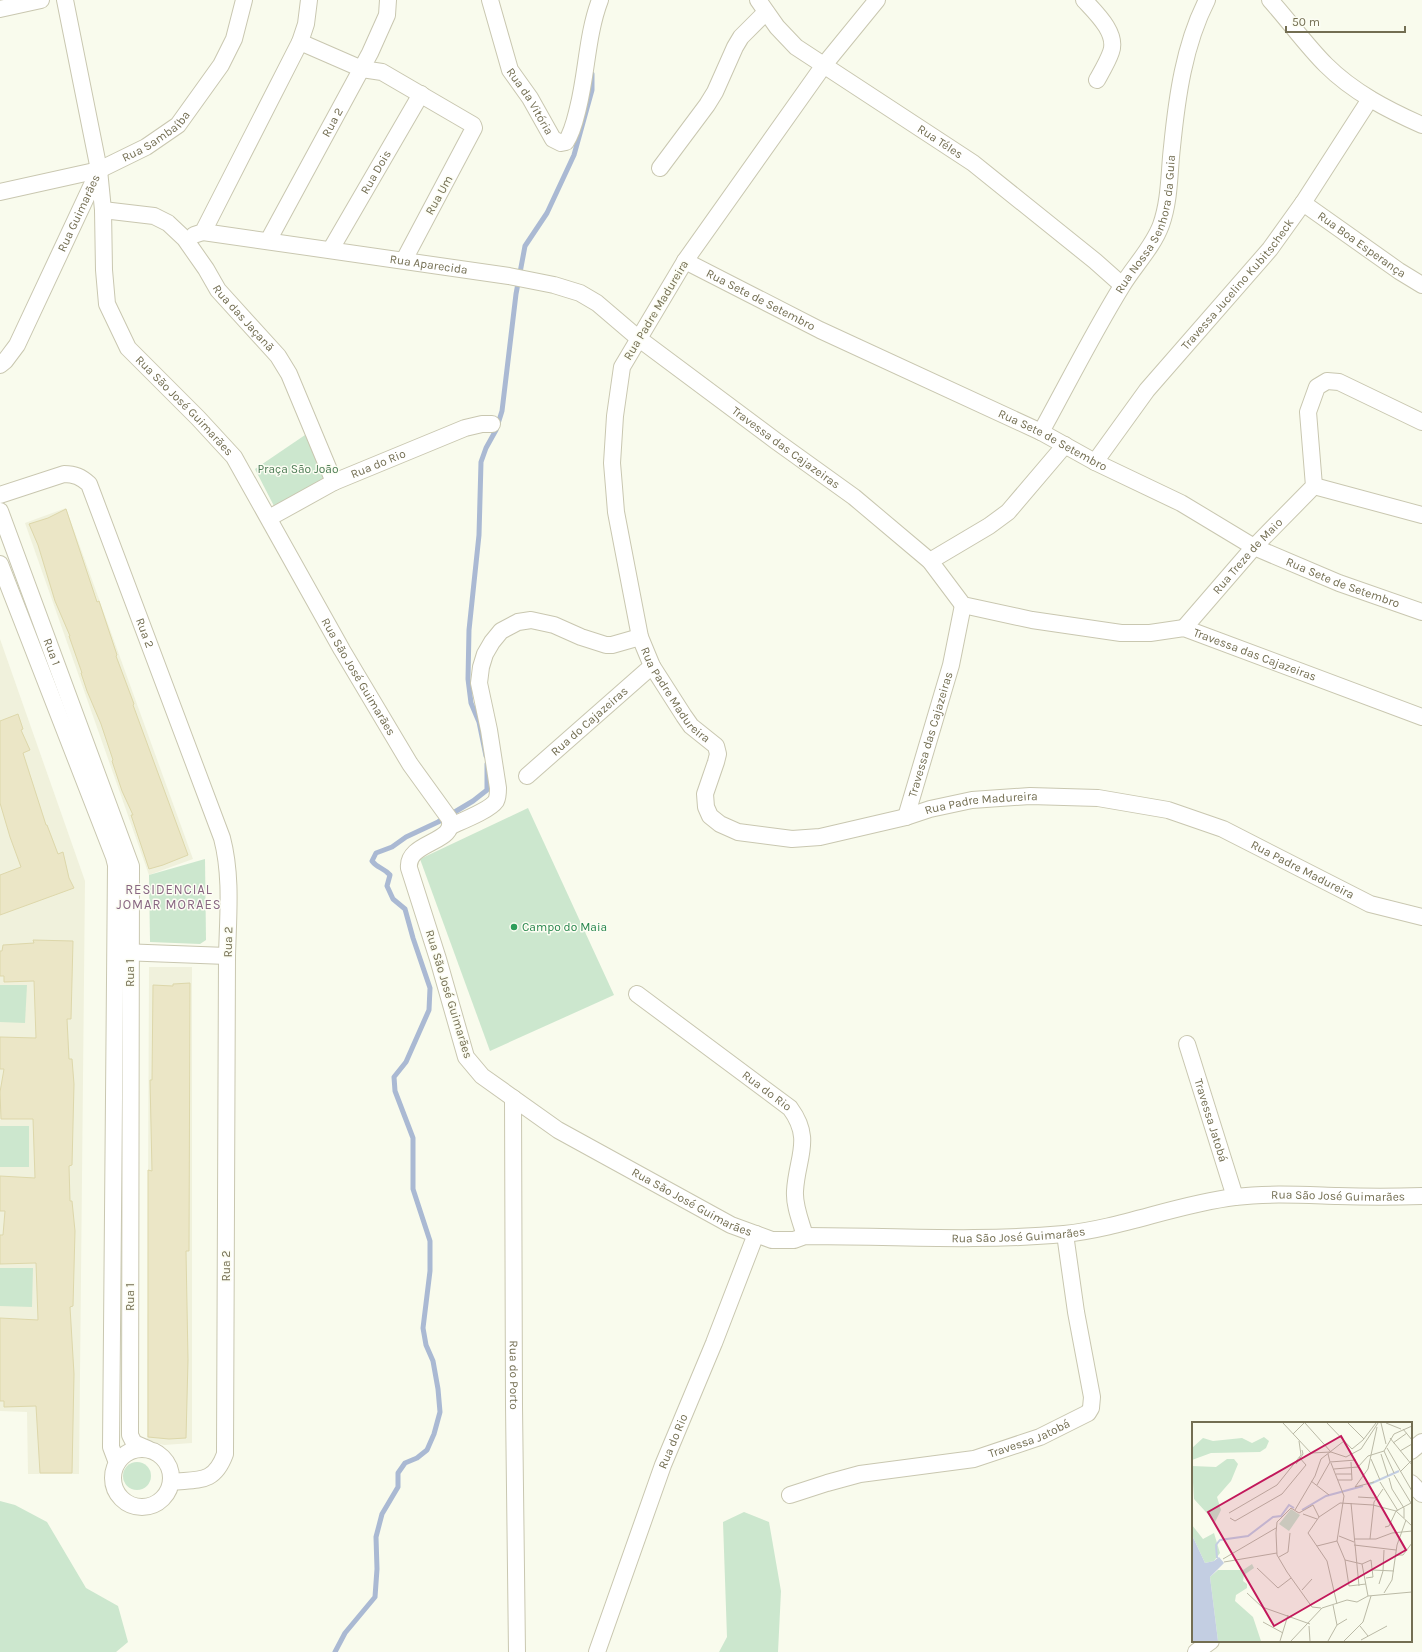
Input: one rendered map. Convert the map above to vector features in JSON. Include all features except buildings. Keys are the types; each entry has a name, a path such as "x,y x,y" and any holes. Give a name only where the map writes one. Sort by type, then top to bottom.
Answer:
{"street":[{"path":"0,10 41,0"},
{"name":"Rua Guimarães","path":"0,365 5,361 17,345 99,170 65,0"},
{"name":"Rua Sambaíba","path":"0,192 99,170 146,147 178,125 221,65 234,40 244,0"},
{"path":"185,239 203,232 300,42 306,24 309,0"},
{"name":"Rua 2","path":"268,241 362,69 387,15 388,0"},
{"name":"Rua da Vitória","path":"490,0 510,70 530,98 553,139 561,143 566,142 572,133 584,83 594,18 600,0"},
{"name":"Rua Padre Madureira","path":"877,0 824,65 685,261 622,367 615,416 612,463 616,512 640,637 652,666 691,726 716,746 718,754 705,794 706,806 710,816 720,824 738,832 792,839 820,837 972,800 1030,796 1098,798 1168,810 1223,829 1370,904 1422,917"},
{"path":"1084,0 1108,31 1113,43 1112,50 1097,80"},
{"name":"Rua Nossa Senhora da Guia","path":"1041,432 1122,285 1152,242 1161,225 1168,192 1174,131 1188,46 1196,22 1207,0"},
{"path":"1270,0 1326,65 1354,88 1370,99 1420,121"},
{"path":"660,168 707,105 715,92 735,47 762,6"},
{"name":"Rua Téles","path":"762,6 777,27 796,47 974,163 1089,256 1122,285"},
{"path":"300,42 362,69 382,72 421,94"},
{"name":"Rua Um","path":"404,260 474,130 473,125 421,94"},
{"name":"Rua Dois","path":"331,250 421,94"},
{"name":"Travessa Jucelino Kubitscheck","path":"1095,462 1147,390 1249,274 1303,203 1370,99"},
{"name":"Rua São José Guimarães","path":"99,170 103,210 104,270 107,304 128,348 198,418 234,457 342,650 410,764 447,817 444,835 414,853 409,861 409,868 438,959 466,1057 472,1066 482,1076 558,1130 731,1225 772,1240 794,1240 805,1236 953,1238 1065,1234 1135,1220 1206,1202 1235,1197 1282,1194 1375,1197 1422,1196"},
{"name":"Rua Boa Esperança","path":"1303,203 1399,271 1422,285"},
{"name":"Rua das Jaçanã","path":"103,210 154,216 168,223 185,239 206,269 218,290 278,356 289,374 334,482"},
{"name":"Rua Aparecida","path":"203,232 404,260 528,280 580,293 597,303 638,338"},
{"name":"Rua Sete de Setembro","path":"685,261 820,330 1041,432 1095,462 1181,503 1254,547 1339,583 1422,612"},
{"name":"Travessa das Cajazeiras","path":"638,338 854,497 930,561 963,605 1032,620 1121,633 1150,633 1184,628 1422,717"},
{"path":"1422,422 1339,382 1327,381 1317,387 1308,412 1314,486 1422,515"},
{"name":"Rua do Rio","path":"269,518 334,482 465,428 482,424 492,424"},
{"path":"930,561 989,526 1008,512 1065,445"},
{"name":"Rua 2","path":"0,494 64,474 74,474 89,484 222,838 227,858 229,882 227,956 225,1454 219,1467 206,1479 171,1482"},
{"name":"Rua Treze de Maio","path":"1184,628 1254,547 1314,486"},
{"name":"Rua 1","path":"0,511 131,866 123,952 111,1447 117,1463"},
{"name":"Rua 1","path":"0,564 114,857 123,952 130,1435 134,1443 156,1452 163,1457 170,1469 171,1482"},
{"name":"Travessa das Cajazeiras","path":"906,817 951,665 963,605"},
{"path":"447,817 487,808 495,802 497,796 498,788 489,730 479,683 481,667 485,654 492,642 502,631 518,622 531,620 554,626 606,645 612,645 640,637"},
{"name":"Rua do Cajazeiras","path":"527,776 652,666"},
{"path":"123,952 227,956"},
{"name":"Rua do Rio","path":"637,994 790,1108 798,1119 802,1132 803,1147 798,1168 795,1193 805,1236"},
{"name":"Travessa Jatobá","path":"1187,1044 1235,1197"},
{"name":"Rua do Porto","path":"512,1098 517,1652"},
{"name":"Rua do Rio","path":"597,1652 662,1465 714,1343 756,1234"},
{"name":"Travessa Jatobá","path":"790,1495 860,1474 974,1459 1040,1437 1088,1413 1091,1408 1092,1397 1076,1312 1065,1234"},
{"path":"1412,1450 1422,1442"},
{"path":"148,1449 130,1451 117,1463 113,1471 112,1479 118,1496 124,1502 132,1506 141,1508 150,1507 158,1504 164,1498 169,1490 171,1482"},
{"path":"1412,1484 1422,1494"},
{"path":"1196,1652 1210,1642"}],"shaded area":[{"path":"66,508 193,859 149,875 25,523"},
{"path":"0,639 85,881 79,1474 28,1474 27,1412 0,1411"},
{"path":"149,967 192,967 192,1443 164,1445 147,1440"}],"green space":[{"name":"Praça São João","path":"308,433 329,480 275,508 255,469"},
{"name":"Campo do Maia","path":"528,808 614,995 490,1051 420,859"},
{"path":"205,859 206,940 200,944 150,942 149,875"},
{"path":"0,985 27,985 25,1023 0,1022"},
{"path":"0,1126 29,1126 29,1167 0,1167"},
{"path":"0,1268 33,1268 32,1307 0,1306"},
{"path":"137,1462 147,1466 151,1476 147,1486 137,1490 127,1486 123,1476 127,1466"},
{"path":"0,1501 15,1505 47,1522 86,1588 118,1606 128,1642 116,1652 0,1652"},
{"path":"744,1512 769,1522 781,1591 778,1652 719,1652 727,1637 723,1522"}],"waterway":[{"path":"486,756 479,722 471,703 468,679 469,630 479,535 481,462 486,448 496,430 502,411 516,294 525,246 547,213 574,155 592,90 592,74"},
{"path":"335,1652 345,1633 375,1597 377,1569 376,1537 382,1514 398,1487 398,1473 405,1463 417,1458 427,1450 434,1434 440,1412 433,1361 426,1345 423,1328 430,1271 430,1241 413,1189 413,1138 395,1091 394,1077 406,1062 429,1010 430,988 405,909 393,899 387,886 390,875 372,861 376,853 392,847 406,837 438,822 473,801 487,790 487,764"}],"place":[{"name":"Campo do Maia","path":"514,927"}],"district":[{"name":"RESIDENCIAL JOMAR MORAES","path":"169,896"}]}
